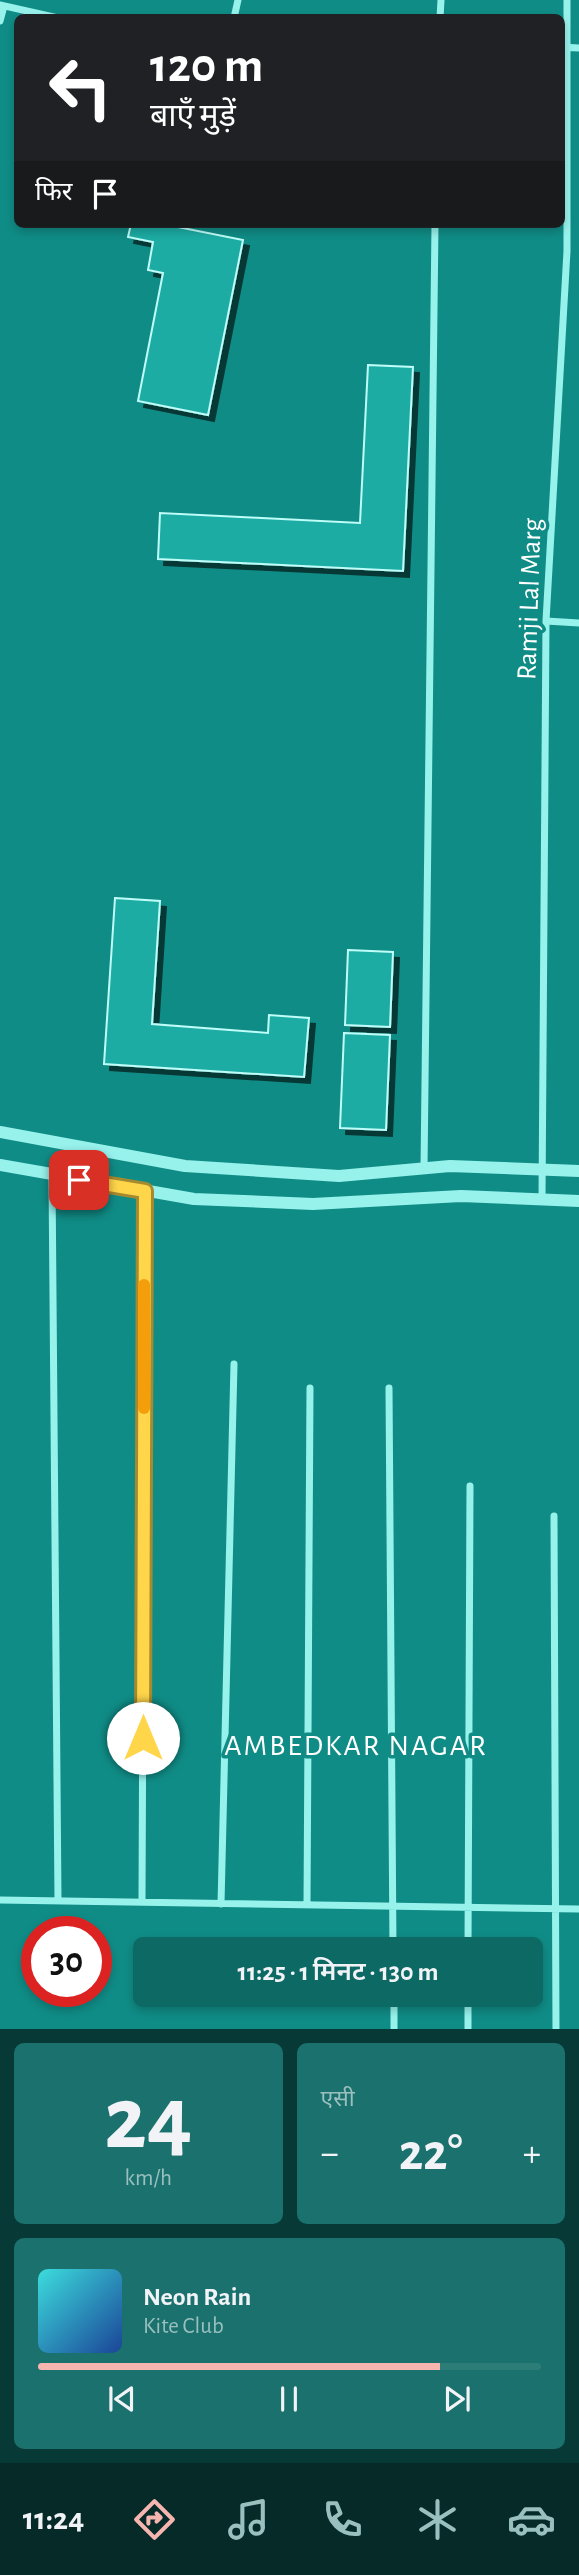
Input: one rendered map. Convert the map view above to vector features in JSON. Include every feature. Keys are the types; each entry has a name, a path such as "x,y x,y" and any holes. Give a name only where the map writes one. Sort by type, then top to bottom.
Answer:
{"street":[{"name":"Ramji Lal Marg","path":"565,32 567,0"},
{"path":"0,21 2,5 41,14"},
{"name":"Ramji Lal Marg","path":"542,1200 546,621 567,251 565,116"},
{"path":"424,1169 435,228"},
{"path":"567,251 579,251"},
{"path":"546,621 579,624"},
{"path":"0,1132 186,1166 339,1176 450,1166 579,1171"},
{"path":"0,1166 194,1199 313,1204 461,1196 579,1201"},
{"path":"52,1175 58,1901"},
{"path":"142,1902 145,1191"},
{"path":"221,1903 234,1364"},
{"path":"307,1905 310,1388"},
{"path":"389,1388 393,1937"},
{"path":"468,1937 470,1486"},
{"path":"554,1516 556,2029"},
{"path":"0,1900 579,1909"},
{"path":"394,2007 394,2029"},
{"path":"467,2029 468,2007"}],"building":[{"path":"130,228 183,228 243,240 208,415 138,401 163,273 148,270 153,242 128,237"},
{"path":"368,365 413,367 403,571 158,559 160,513 360,523"},
{"path":"115,898 160,901 152,1024 268,1033 269,1015 309,1018 304,1077 104,1064"},
{"path":"348,950 393,952 390,1027 345,1025"},
{"path":"344,1033 390,1035 386,1130 340,1128"}],"slow traffic":[{"path":"144,1285 144,1408"}],"district":[{"name":"AMBEDKAR NAGAR","path":"356,1745"}],"route":[{"path":"79,1180 145,1191 143,1738"}]}
